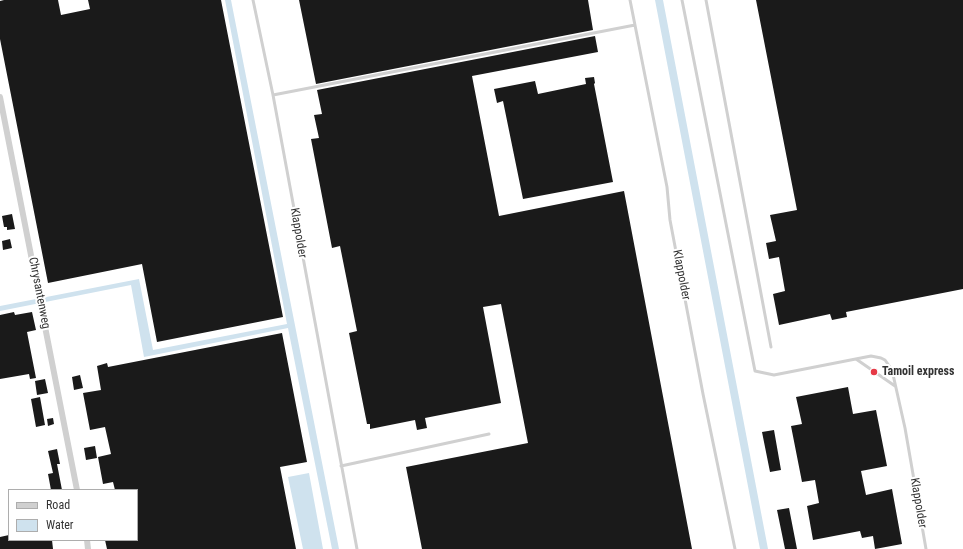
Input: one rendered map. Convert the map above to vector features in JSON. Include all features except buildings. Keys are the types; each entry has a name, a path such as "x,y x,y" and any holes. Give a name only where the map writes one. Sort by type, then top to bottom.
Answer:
{"street":[{"name":"Chrysantenweg","path":"0,97 77,489"}],"lane":[{"name":"Klappolder","path":"253,0 357,549"},
{"name":"Klappolder","path":"630,0 667,187 670,220 735,549"},
{"name":"Klappolder","path":"682,0 755,371 774,375 872,356 885,360 891,367 905,428 926,549"},
{"path":"706,0 771,347"},
{"path":"272,95 635,25"},
{"path":"856,359 895,386"},
{"path":"341,466 489,434"}],"water":[{"path":"225,0 231,0 339,549 332,549 288,328 144,357 131,285 0,311 0,306 139,279 153,350 287,324"},
{"path":"655,0 663,0 768,549 760,549"},
{"path":"309,473 323,549 303,549 288,477"}],"place":[{"name":"Tamoil express","path":"874,372"}]}
